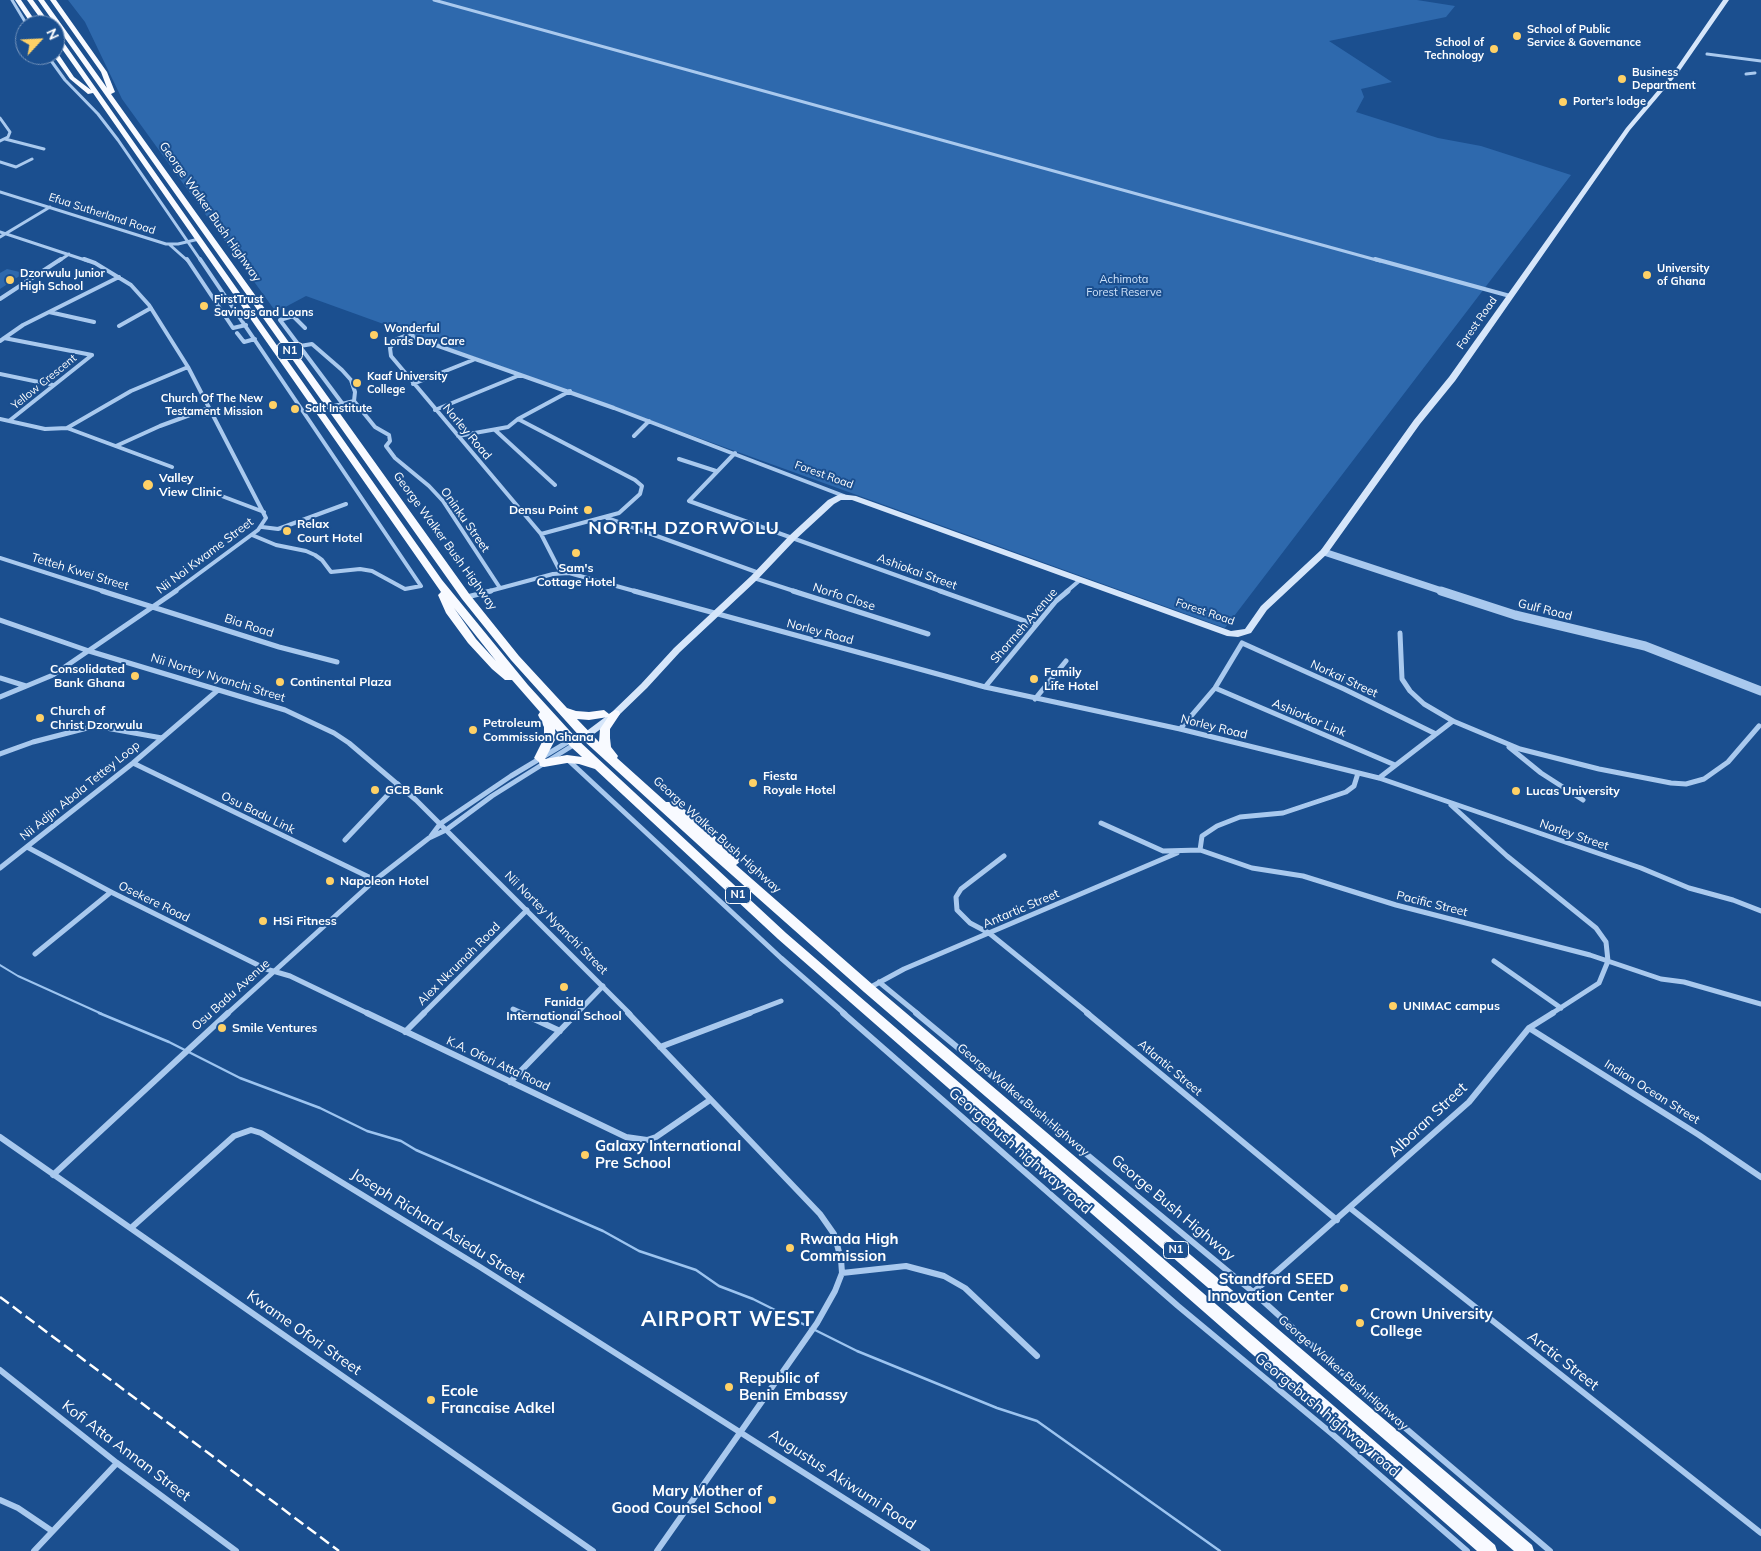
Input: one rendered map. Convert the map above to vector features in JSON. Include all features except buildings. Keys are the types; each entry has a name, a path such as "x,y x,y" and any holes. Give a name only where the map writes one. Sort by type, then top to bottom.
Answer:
{"highway":[{"path":"18,0 28,15"},
{"path":"30,0 41,15"},
{"name":"George Walker Bush Highway","path":"41,0 466,597 515,658 585,735 642,788 684,815 749,874 772,904 874,985 1240,1304 1440,1467 1526,1551"},
{"path":"53,0 104,72 116,103"},
{"name":"George Walker Bush Highway","path":"65,49 438,582 447,606 472,641 496,667 524,688 538,704"},
{"path":"63,65 72,78 100,100"},
{"path":"538,704 549,727 550,738 542,761 579,760 599,767"},
{"name":"N1","path":"538,704 599,767 790,942 1489,1551"},
{"path":"565,711 575,715 609,714 604,738 606,747 618,766"}],"main road":[{"name":"Forest Road","path":"844,496 1240,639 1264,608 1324,552 1417,422 1452,379 1628,129 1677,71 1726,0"},
{"path":"573,742 585,735 658,670 756,576 792,538 835,499 844,496"}],"street":[{"path":"12,0 21,15"},
{"path":"434,0 1510,296"},
{"path":"1707,54 1761,61"},
{"path":"54,65 65,80 108,126 256,339 420,586 405,589 372,570 360,569 331,572 322,560 315,555 306,551 276,545 252,535"},
{"path":"1746,74 1755,73"},
{"path":"0,118 10,132 0,141"},
{"path":"4,139 44,149"},
{"path":"0,162 16,167 32,159"},
{"name":"Efua Sutherland Road","path":"0,192 170,245 199,239"},
{"path":"0,236 50,207"},
{"name":"Nii Noi Kwame Street","path":"0,232 95,263 131,285 151,308 188,367 266,518 262,526 252,535 89,651 53,674 0,697"},
{"path":"170,245 187,259 233,328 246,326"},
{"path":"0,299 69,254"},
{"path":"0,341 23,325 119,277"},
{"path":"218,307 231,304"},
{"path":"119,326 151,308"},
{"path":"49,312 94,322"},
{"path":"305,328 293,316 280,320 342,403"},
{"path":"237,333 244,342 256,339"},
{"name":"Forest Road","path":"412,333 413,338 570,391 844,496"},
{"name":"Norley Road","path":"412,333 397,339 390,348 389,353 413,384 541,534 561,573 569,573 985,687 1180,729 1379,778"},
{"name":"Yellow Crescent","path":"4,338 92,355 9,421"},
{"path":"300,346 312,344 317,347 351,380 355,392 354,400 330,407"},
{"path":"413,384 474,359"},
{"path":"0,420 45,430 67,428 131,391 188,367"},
{"path":"0,374 53,385"},
{"path":"435,410 520,375"},
{"path":"458,436 508,427 518,419 570,391"},
{"name":"Oninku Street","path":"354,400 375,427 389,436 390,440 386,446 395,458 429,486 443,501 500,588"},
{"path":"115,446 160,426 209,408"},
{"path":"518,419 642,486 640,494 627,508 606,518 541,534"},
{"path":"634,436 649,421"},
{"path":"67,428 172,467"},
{"path":"495,430 555,485"},
{"path":"679,459 716,471 735,453"},
{"name":"Ashiokai Street","path":"716,471 689,501 1036,625"},
{"path":"211,492 264,512"},
{"path":"262,526 278,529 346,504"},
{"name":"Norfo Close","path":"606,518 756,576 928,634"},
{"name":"Gulf Road","path":"1324,552 1515,615 1645,646 1761,691"},
{"name":"Tetteh Kwei Street","path":"0,558 154,606"},
{"path":"466,597 561,573"},
{"name":"Shormeh Avenue","path":"985,687 1056,602 1080,580"},
{"name":"Bia Road","path":"154,606 279,647 338,662"},
{"name":"Nii Nortey Nyanchi Street","path":"0,620 89,651 285,710 334,733 349,743 398,784 527,910 603,986 820,1214 836,1241 842,1273"},
{"path":"1400,633 1402,679 1410,691 1424,704 1452,721 1507,744 1599,769 1671,783 1686,784 1704,779 1728,762 1759,726"},
{"path":"1180,729 1215,688 1240,639"},
{"name":"Norkai Street","path":"1240,639 1436,734"},
{"path":"1035,699 1066,661"},
{"path":"0,678 26,686"},
{"name":"Ashiorkor Link","path":"1215,688 1395,765"},
{"name":"Nii Adjin Abola Tettey Loop","path":"0,868 133,763 218,690"},
{"path":"1379,778 1452,721"},
{"path":"0,754 28,743 46,740 95,726 162,738"},
{"name":"Osu Badu Avenue","path":"429,838 440,824 573,742"},
{"path":"1507,744 1541,773 1583,800"},
{"name":"Georgebush highway road","path":"567,759 781,958 1178,1306 1331,1433 1466,1551"},
{"name":"Osu Badu Avenue","path":"53,1174 375,880 429,838 446,830 542,761"},
{"name":"Osu Badu Link","path":"133,763 375,880"},
{"path":"1200,850 1202,836 1217,826 1240,817 1283,813 1346,792 1354,786 1358,773"},
{"name":"Norley Street","path":"1379,778 1641,868 1690,888 1734,900 1761,911"},
{"path":"345,840 398,784"},
{"path":"1444,801 1466,817 1506,856 1596,928 1606,942 1608,961"},
{"name":"Pacific Street","path":"1101,823 1163,851 1200,850 1252,868 1303,876 1388,903 1486,927 1608,961 1661,979 1684,982 1761,1004"},
{"name":"Osekere Road","path":"27,847 111,892 274,971"},
{"name":"Antartic Street","path":"874,985 989,933 1182,851"},
{"name":"Atlantic Street","path":"1004,856 962,889 956,897 957,910 960,914 970,923 989,933 1337,1220"},
{"path":"35,954 111,892"},
{"name":"Alex Nkrumah Road","path":"405,1032 527,910"},
{"path":"1494,961 1561,1008"},
{"name":"Alboran Street","path":"1240,1304 1469,1102 1529,1028 1599,983 1608,961"},
{"name":"K.A. Ofori Atta Road","path":"274,971 290,976 626,1138 647,1140 664,1132 710,1100"},
{"name":"George Bush Highway","path":"874,985 1253,1292 1370,1398 1440,1467 1550,1551"},
{"path":"510,1082 603,986"},
{"path":"660,1047 781,1001"},
{"path":"513,1009 560,1031"},
{"name":"Indian Ocean Street","path":"1529,1028 1699,1135 1761,1177"},
{"name":"Joseph Richard Asiedu Street","path":"131,1228 234,1136 251,1130 261,1132 742,1432"},
{"name":"Kwame Ofori Street","path":"0,1137 593,1551"},
{"name":"Arctic Street","path":"1350,1208 1761,1533"},
{"path":"657,1551 817,1323 835,1291 842,1273 906,1266 944,1276 965,1288 1037,1356"},
{"name":"Kofi Atta Annan Street","path":"0,1370 117,1463 236,1551"},
{"name":"Augustus Akiwumi Road","path":"742,1432 927,1551"},
{"path":"34,1551 117,1463"},
{"path":"0,1500 18,1508 52,1531"}],"green space":[{"name":"Achimota Forest Reserve","path":"68,0 1417,0 1455,6 1446,17 1329,41 1392,82 1361,89 1364,97 1356,112 1438,138 1481,146 1571,175 1225,628 306,296 276,312 122,99 85,22"},
{"path":"7,269 24,273 0,289 0,273"}],"waterway":[{"path":"0,965 18,976 102,1014"},
{"path":"99,1013 169,1042 240,1078 320,1108 367,1131 401,1141 416,1150 603,1231 639,1251 696,1270 719,1286 753,1299 857,1351 997,1408 1037,1421 1220,1551"}],"railway":[{"path":"0,1297 339,1551"}],"place":[{"name":"School of Public Service & Governance","path":"1517,36"},
{"name":"School of Technology","path":"1494,49"},
{"name":"Business Department","path":"1622,79"},
{"name":"Porter's lodge","path":"1563,102"},
{"name":"University of Ghana","path":"1647,275"},
{"name":"Dzorwulu Junior High School","path":"10,280"},
{"name":"FirstTrust Savings and Loans","path":"204,306"},
{"name":"Wonderful Lords Day Care","path":"374,335"},
{"name":"Kaaf University College","path":"357,383"},
{"name":"Church Of The New Testament Mission","path":"273,405"},
{"name":"Salt Institute","path":"295,409"},
{"name":"Valley View Clinic","path":"148,485"},
{"name":"Densu Point","path":"588,510"},
{"name":"Relax Court Hotel","path":"287,531"},
{"name":"Sam's Cottage Hotel","path":"576,553"},
{"name":"Consolidated Bank Ghana","path":"135,676"},
{"name":"Family Life Hotel","path":"1034,679"},
{"name":"Continental Plaza","path":"280,682"},
{"name":"Church of Christ Dzorwulu","path":"40,718"},
{"name":"Petroleum Commission Ghana","path":"473,730"},
{"name":"Fiesta Royale Hotel","path":"753,783"},
{"name":"GCB Bank","path":"375,790"},
{"name":"Lucas University","path":"1516,791"},
{"name":"Napoleon Hotel","path":"330,881"},
{"name":"HSi Fitness","path":"263,921"},
{"name":"Fanida International School","path":"564,987"},
{"name":"UNIMAC campus","path":"1393,1006"},
{"name":"Smile Ventures","path":"222,1028"},
{"name":"Galaxy International Pre School","path":"585,1155"},
{"name":"Rwanda High Commission","path":"790,1248"},
{"name":"Standford SEED Innovation Center","path":"1344,1288"},
{"name":"Crown University College","path":"1360,1323"},
{"name":"Republic of Benin Embassy","path":"729,1387"},
{"name":"Ecole Francaise Adkel","path":"431,1400"},
{"name":"Mary Mother of Good Counsel School","path":"772,1500"}],"district":[{"name":"NORTH DZORWOLU","path":"684,529"},
{"name":"AIRPORT WEST","path":"728,1320"}]}
